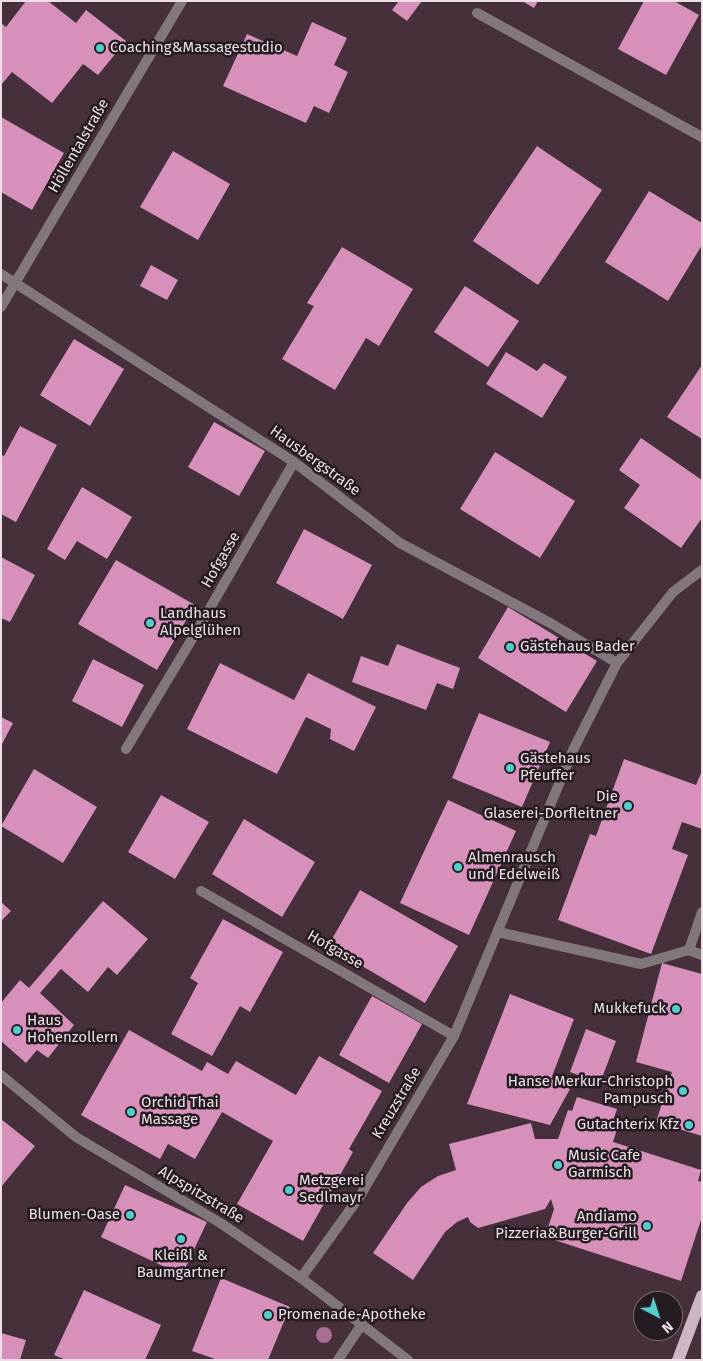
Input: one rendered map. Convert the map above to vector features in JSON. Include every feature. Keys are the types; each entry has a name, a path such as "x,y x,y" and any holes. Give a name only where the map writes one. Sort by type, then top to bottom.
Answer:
{"main road":[{"path":"678,1360 702,1296"}],"street":[{"name":"Höllentalstraße","path":"1,307 182,1"},
{"path":"478,12 702,137"},
{"name":"Hausbergstraße","path":"1,274 294,462 400,543 552,624 617,662"},
{"name":"Hofgasse","path":"126,749 294,462"},
{"name":"Kreuzstraße","path":"301,1278 360,1196 454,1036 574,748 617,662 674,592 702,570"},
{"name":"Hofgasse","path":"201,891 454,1036"},
{"path":"689,950 702,912"},
{"path":"498,932 641,964 689,950 702,955"},
{"name":"Alpspitzstraße","path":"1,1075 76,1137 222,1224 301,1278 408,1360"},
{"path":"338,1360 362,1324"}],"building":[{"path":"26,1 48,1 76,23 86,10 126,41 98,75 83,64 52,103 12,72 1,85 1,23 6,27"},
{"path":"399,1 422,1 407,21 392,10"},
{"path":"522,1 538,1 534,8"},
{"path":"644,1 674,1 699,15 666,75 618,49"},
{"path":"312,22 347,38 334,65 348,72 329,113 314,106 306,123 223,86 247,34 297,56"},
{"path":"1,117 64,153 32,210 1,192"},
{"path":"537,146 602,190 538,285 473,241"},
{"path":"173,151 230,184 198,240 140,207"},
{"path":"649,191 702,223 702,245 668,301 605,262"},
{"path":"342,247 413,289 379,346 366,338 335,390 282,359 314,306 307,303"},
{"path":"151,265 178,280 167,300 140,286"},
{"path":"465,286 519,321 488,367 434,332"},
{"path":"74,339 124,369 90,426 40,395"},
{"path":"506,352 537,371 544,363 567,377 542,418 486,384"},
{"path":"702,365 702,439 667,417"},
{"path":"214,422 265,451 239,496 188,467"},
{"path":"20,426 57,445 16,522 1,514 1,455 4,456"},
{"path":"641,438 702,480 702,518 681,548 624,508 640,485 619,470"},
{"path":"495,452 575,501 540,558 460,509"},
{"path":"82,487 132,517 107,559 77,541 65,560 47,549"},
{"path":"304,529 372,565 343,619 276,583"},
{"path":"1,557 35,575 10,622 1,618"},
{"path":"116,560 195,605 157,670 78,624"},
{"path":"508,607 597,661 566,712 478,658"},
{"path":"397,644 460,668 453,689 437,683 426,710 352,682 361,656 388,666"},
{"path":"93,659 144,685 122,727 72,701"},
{"path":"220,663 294,700 308,673 376,707 354,751 330,739 331,729 306,717 277,774 187,729"},
{"path":"479,713 550,742 522,807 452,778"},
{"path":"1,717 13,723 1,746"},
{"path":"624,759 696,785 702,771 702,829 682,822 672,849 688,855 651,954 558,920 590,834 596,836"},
{"path":"34,769 97,807 63,863 1,826"},
{"path":"161,795 209,822 175,879 128,852"},
{"name":"Almenrausch und Edelweiß","path":"448,800 516,831 469,935 400,903"},
{"path":"244,819 315,862 282,917 212,874"},
{"path":"360,890 458,946 425,1003 328,946"},
{"path":"103,901 148,939 117,975 108,967 88,992 61,969 40,993 74,1025 48,1058 37,1050 26,1063 1,1041 1,1003 20,980 29,988"},
{"path":"1,902 11,911 1,921"},
{"path":"223,919 283,952 250,1012 240,1006 212,1056 171,1034 198,983 190,978"},
{"name":"Mukkefuck","path":"662,963 702,974 702,1136 656,1122 672,1072 636,1062"},
{"path":"510,994 574,1019 551,1079 570,1089 550,1125 467,1104"},
{"path":"372,996 422,1024 389,1083 339,1055"},
{"path":"586,1029 616,1041 600,1083 570,1072"},
{"path":"129,1030 202,1071 207,1062 228,1074 236,1061 296,1095 319,1056 382,1091 349,1149 353,1152 303,1241 237,1204 273,1141 222,1112 195,1159 168,1144 160,1159 81,1115"},
{"path":"577,1097 617,1109 612,1124 618,1126 613,1142 701,1170 698,1181 702,1182 702,1217 681,1281 545,1237 554,1209 551,1199 545,1209 478,1228 470,1222 468,1217 457,1222 445,1232 413,1280 373,1253 407,1203 421,1187 438,1176 456,1170 449,1144 531,1123 535,1139 558,1139 568,1110 572,1111"},
{"path":"1,1119 35,1146 1,1187"},
{"path":"125,1185 207,1222 182,1275 101,1237"},
{"path":"221,1278 290,1307 268,1360 218,1360 192,1351"},
{"path":"84,1290 161,1325 145,1360 66,1360 54,1355"},
{"path":"1,1333 26,1340 20,1360 1,1360"}],"place":[{"name":"Coaching&Massagestudio","path":"100,48"},
{"name":"Landhaus Alpelglühen","path":"150,623"},
{"name":"Gästehaus Bader","path":"510,647"},
{"name":"Gästehaus Pfeuffer","path":"510,768"},
{"name":"Die Glaserei-Dorfleitner","path":"628,806"},
{"name":"Almenrausch und Edelweiß","path":"458,867"},
{"name":"Mukkefuck","path":"676,1009"},
{"name":"Haus Hohenzollern","path":"17,1030"},
{"name":"Hanse Merkur-Christoph Pampusch","path":"683,1091"},
{"name":"Orchid Thai Massage","path":"131,1112"},
{"name":"Gutachterix Kfz","path":"689,1125"},
{"name":"Music Cafe Garmisch","path":"558,1165"},
{"name":"Metzgerei Sedlmayr","path":"289,1190"},
{"name":"Blumen-Oase","path":"130,1215"},
{"name":"Andiamo Pizzeria&Burger-Grill","path":"647,1226"},
{"name":"Kleißl & Baumgartner","path":"181,1239"},
{"name":"Promenade-Apotheke","path":"268,1315"}]}
